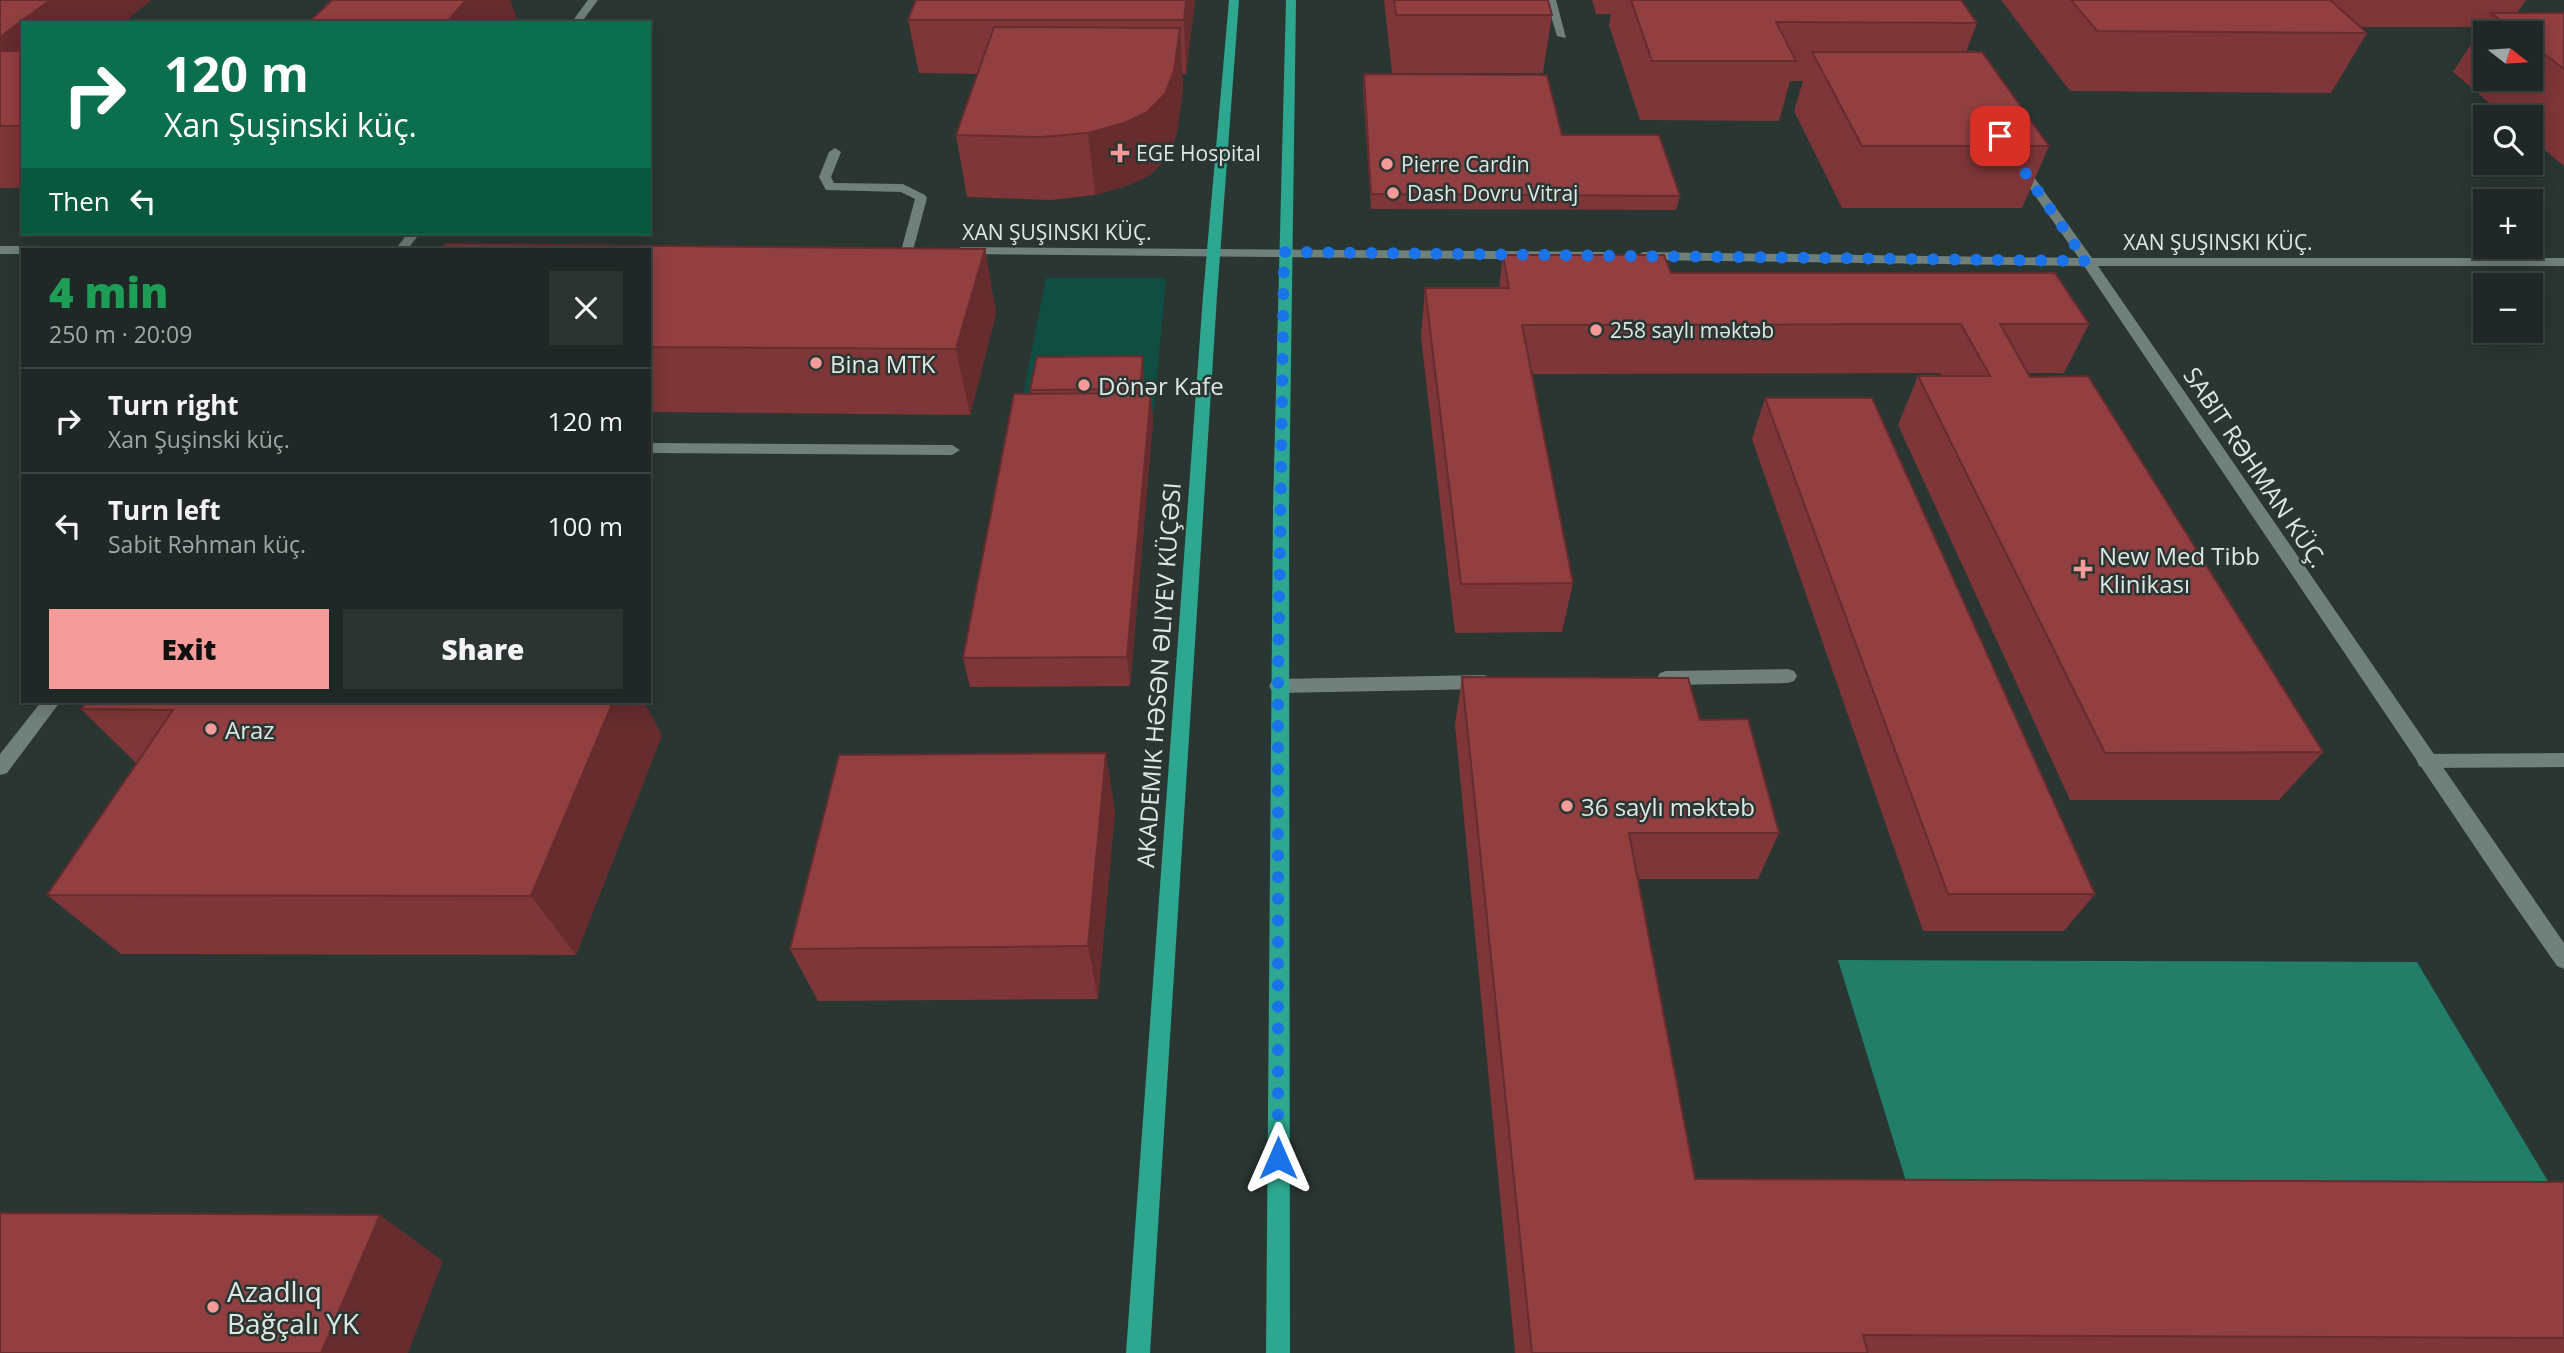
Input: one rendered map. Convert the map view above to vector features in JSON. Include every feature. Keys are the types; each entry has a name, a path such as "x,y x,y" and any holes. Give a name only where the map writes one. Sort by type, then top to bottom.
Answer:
{"main road":[{"name":"AKADEMIK HƏSƏN ƏLIYEV KÜÇƏSI","path":"1138,1353 1214,252 1234,0"},
{"path":"1278,1353 1278,686 1284,252 1291,0"}],"street":[{"path":"577,21 593,0"},
{"path":"1551,0 1562,36"},
{"name":"SABIT RƏHMAN KÜÇ.","path":"2008,148 2128,318 2426,761 2564,960"},
{"path":"835,152 825,177 831,187 903,188 921,198 907,251"},
{"path":"0,250 21,250"},
{"name":"XAN ŞUŞINSKI KÜÇ.","path":"948,251 2086,261 2564,262"},
{"path":"651,448 951,450"},
{"path":"1648,679 1788,676"},
{"path":"1278,686 1508,682"},
{"path":"0,768 50,703"},
{"path":"2426,761 2564,760"}],"green space":[{"path":"1046,278 1166,278 1154,409 1020,410"},
{"path":"1838,960 2417,962 2564,1208 1917,1217"}],"building":[{"path":"0,0 50,0 21,21 0,37"},
{"path":"332,0 466,0 448,21 310,21"},
{"path":"916,0 1186,0 1184,20 908,20"},
{"path":"1394,0 1548,0 1552,15 1396,15"},
{"path":"1631,0 1961,0 1977,23 1776,22 1796,61 1652,61"},
{"path":"2071,0 2330,0 2367,33 2097,31"},
{"path":"2491,13 2564,13 2564,69 2543,53 2543,21 2502,21"},
{"path":"994,27 1180,28 1174,71 1165,94 1146,113 1124,123 1088,133 1042,137 956,135"},
{"path":"0,51 21,51 21,126 0,126"},
{"path":"1812,52 1982,52 2049,146 1862,146"},
{"path":"1364,74 1547,75 1562,135 1659,135 1680,196 1371,194"},
{"path":"445,244 985,249 956,349 651,347 651,248 442,248"},
{"path":"1503,255 1664,255 1671,273 2055,273 2089,324 2000,324 2030,377 2088,376 2323,752 2105,753 1918,376 1990,376 1961,324 1522,325 1573,583 1461,584 1425,288 1509,288"},
{"path":"1143,356 1140,389 1030,390 1037,357"},
{"path":"1151,393 1127,657 963,658 1014,394"},
{"path":"1765,398 1872,398 2095,894 1948,894"},
{"path":"1462,677 1688,678 1700,720 1748,719 1779,833 1629,833 1695,1179 2564,1182 2564,1338 1863,1335 1868,1353 1532,1353"},
{"path":"86,703 613,703 531,896 47,895 173,710 81,709"},
{"path":"1106,753 1088,946 790,949 839,755"},
{"name":"Azadlıq Bağçalı YK","path":"0,1213 380,1215 321,1353 0,1353"}],"place":[{"name":"EGE Hospital","path":"1120,153"},
{"name":"Pierre Cardin","path":"1387,164"},
{"name":"Dash Dovru Vitraj","path":"1393,193"},
{"name":"258 saylı məktəb","path":"1596,330"},
{"name":"Bina MTK","path":"816,363"},
{"name":"Dönər Kafe","path":"1084,385"},
{"name":"New Med Tibb Klinikası","path":"2083,569"},
{"name":"Araz","path":"211,729"},
{"name":"36 saylı məktəb","path":"1567,806"},
{"name":"Azadlıq Bağçalı YK","path":"213,1307"}],"route":[{"path":"1278,1158 1278,686 1284,252 2086,261 2060,228 2000,136"}]}
